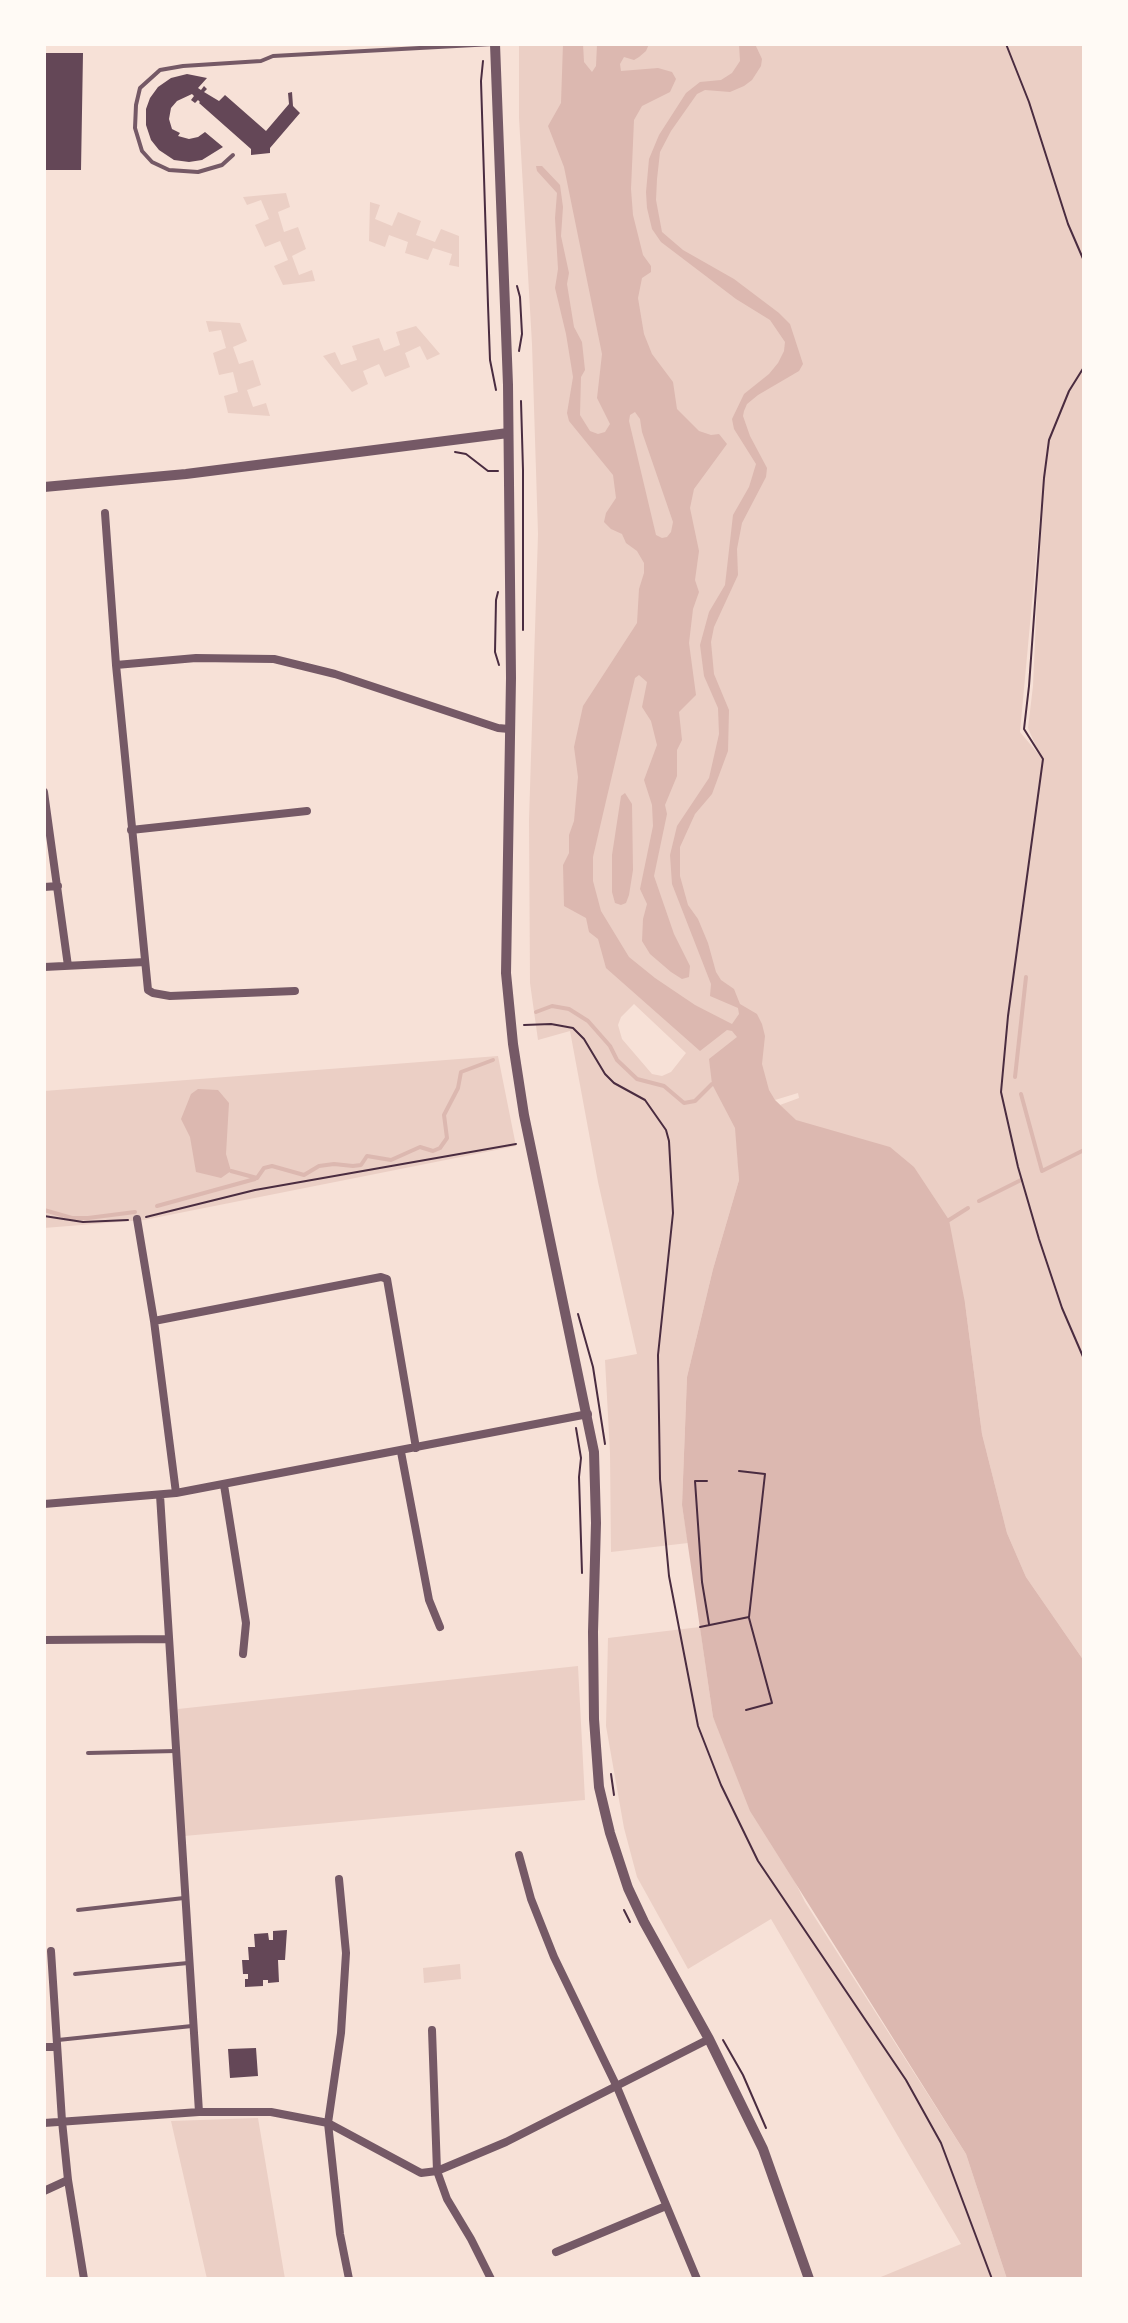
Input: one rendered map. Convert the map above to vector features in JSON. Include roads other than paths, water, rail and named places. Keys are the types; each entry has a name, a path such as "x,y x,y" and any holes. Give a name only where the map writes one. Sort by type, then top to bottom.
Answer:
{"street":[{"path":"495,44 508,433 511,678 506,973 513,1044 529,1141 594,1452 594,1719 599,1787 628,1888 709,2039 763,2149 809,2279"},
{"path":"44,487 186,474 508,433"},
{"path":"105,513 116,665 148,990 160,995 295,991"},
{"path":"116,665 196,658 274,659 348,678 509,729"},
{"path":"44,792 68,966"},
{"path":"131,830 307,811"},
{"path":"44,887 58,886"},
{"path":"44,967 145,962"},
{"path":"137,1219 154,1321 176,1493"},
{"path":"154,1321 381,1277 387,1279 416,1448"},
{"path":"44,1504 176,1493 588,1414"},
{"path":"401,1452 429,1600 440,1627"},
{"path":"224,1485 246,1623 243,1654"},
{"path":"160,1495 199,2112"},
{"path":"44,1640 169,1639"},
{"path":"519,1855 531,1899 554,1957 617,2087 697,2279"},
{"path":"339,1879 346,1953 341,2033 328,2123 340,2234 349,2279"},
{"path":"51,1951 49,1984 62,2121 84,2279"},
{"path":"432,2030 437,2171 447,2199 491,2279"},
{"path":"44,2123 199,2112 271,2112 328,2123 421,2173 437,2171 506,2142 709,2039"},
{"path":"44,2047 57,2044"},
{"path":"44,2191 68,2180"},
{"path":"556,2252 666,2206"}],"lane":[{"path":"233,155 222,165 198,172 169,170 152,162 142,151 135,128 140,88 160,70 183,66 261,61 273,56 495,44"},
{"path":"88,1753 176,1751"},
{"path":"78,1910 186,1898"},
{"path":"75,1974 190,1962"},
{"path":"57,2044 195,2025"}],"waterway":[{"path":"1015,1077 1026,977"},
{"path":"536,1012 552,1006 569,1009 588,1021 610,1046 617,1060 637,1079 664,1086 684,1103 695,1101 712,1084"},
{"path":"231,1171 257,1178 264,1168 272,1166 304,1175 319,1166 361,1165 367,1156 391,1160 420,1147 433,1151 440,1148 447,1138 444,1115 458,1088 461,1072 493,1060"},
{"path":"1021,1094 1042,1171 1084,1150"},
{"path":"157,1206 255,1179"},
{"path":"979,1201 1021,1180"},
{"path":"949,1220 968,1208"},
{"path":"44,1210 72,1218 135,1212"}]}
